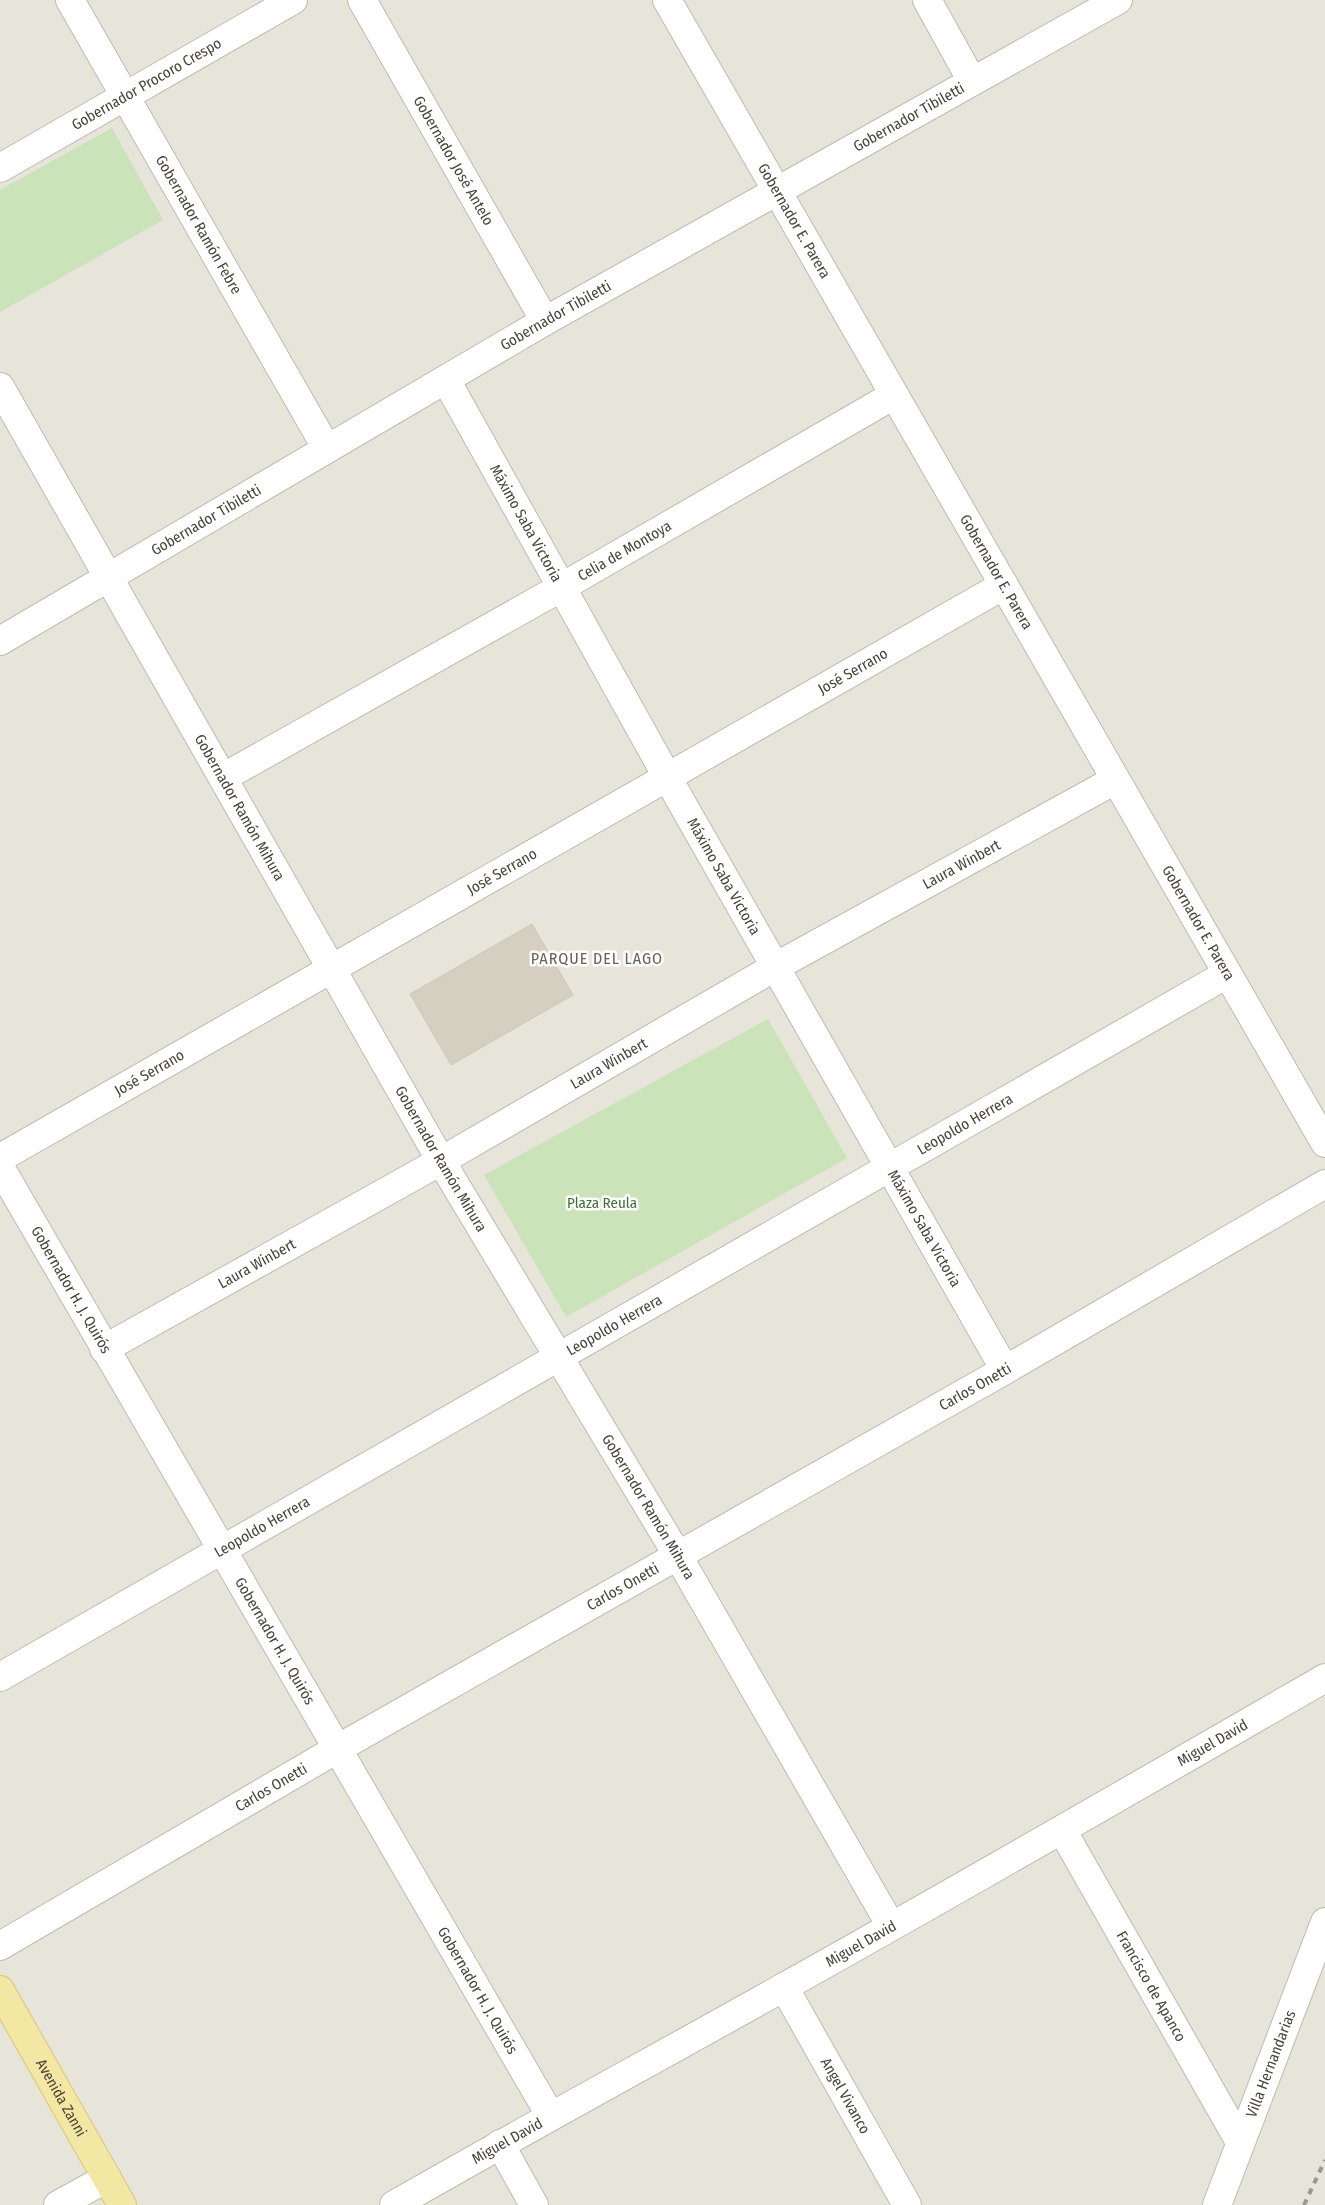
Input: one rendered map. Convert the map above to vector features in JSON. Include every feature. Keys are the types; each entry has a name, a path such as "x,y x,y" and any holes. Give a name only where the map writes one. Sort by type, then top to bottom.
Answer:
{"main road":[{"name":"Avenida Zanni","path":"0,1990 122,2205"}],"street":[{"name":"Gobernador Ramón Febre","path":"70,0 326,449"},
{"name":"Gobernador Procoro Crespo","path":"0,168 293,0"},
{"name":"Gobernador José Antelo","path":"362,0 545,321"},
{"name":"Gobernador E. Parera","path":"667,0 1325,1143"},
{"path":"927,0 972,81"},
{"name":"Gobernador Tibiletti","path":"0,642 545,321 1118,0"},
{"name":"Máximo Saba Victoria","path":"446,380 667,776 1005,1370"},
{"name":"Gobernador Ramón Mihura","path":"0,387 224,777 441,1161 678,1556 891,1926"},
{"name":"Celia de Montoya","path":"224,777 562,587 894,395"},
{"name":"José Serrano","path":"0,1158 1004,585"},
{"name":"Laura Winbert","path":"104,1349 441,1161 775,967 1115,780"},
{"name":"Leopoldo Herrera","path":"0,1676 1227,974"},
{"name":"Gobernador H. J. Quirós","path":"0,1167 550,2116"},
{"name":"Carlos Onetti","path":"0,1946 337,1749 1005,1370 1325,1184"},
{"name":"Miguel David","path":"394,2205 1062,1830 1325,1678"},
{"name":"Francisco de Apanco","path":"1062,1830 1240,2142"},
{"name":"Villa Hernandarias","path":"1217,2205 1325,1922"},
{"name":"Angel Vivanco","path":"784,1987 907,2205"},
{"path":"500,2144 534,2205"},
{"path":"58,2205 107,2178"}],"shaded area":[{"path":"0,0 1325,0 1325,2205 0,2205"}],"green space":[{"path":"112,128 163,220 0,312 0,190"},
{"name":"Plaza Reula","path":"768,1019 847,1158 566,1317 484,1175"}],"building":[{"path":"532,924 573,995 451,1065 410,994"}],"railway":[{"path":"1304,2205 1325,2160"}],"district":[{"name":"PARQUE DEL LAGO","path":"597,958"}]}
